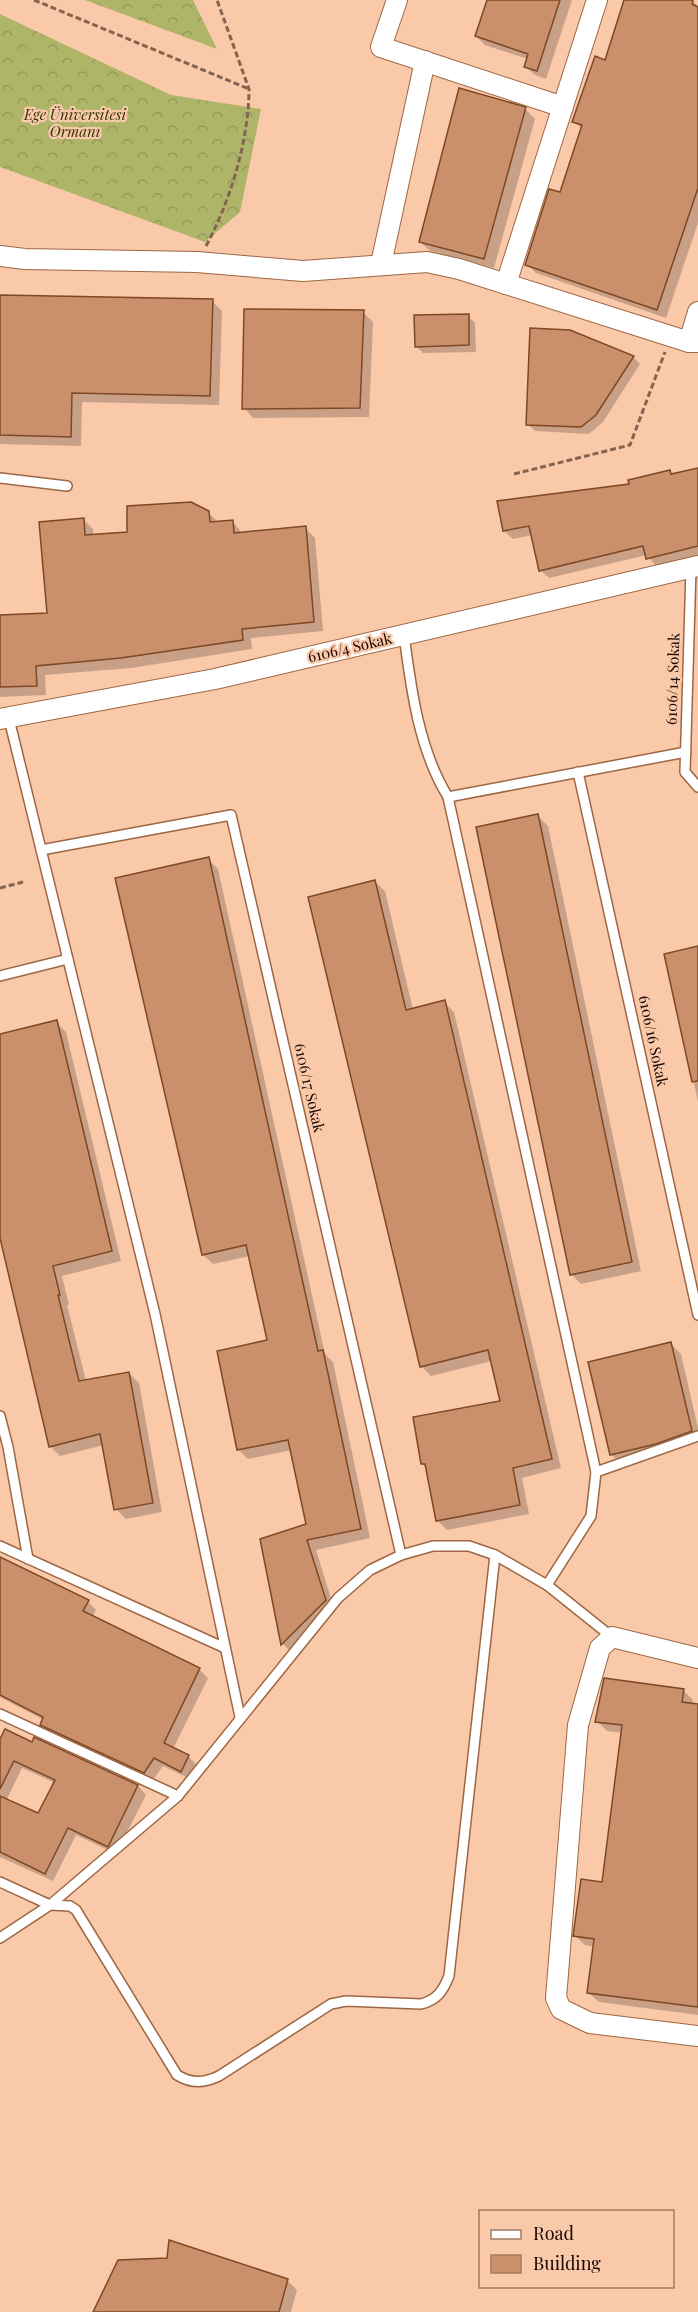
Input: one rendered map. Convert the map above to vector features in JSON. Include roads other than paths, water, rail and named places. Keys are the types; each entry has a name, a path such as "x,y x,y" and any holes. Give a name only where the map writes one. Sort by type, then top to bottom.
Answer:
{"street":[{"path":"397,0 381,47 563,107"},
{"path":"506,284 597,0"},
{"path":"381,264 425,61"},
{"path":"0,256 25,259 197,262 303,271 427,262 686,340 698,312"},
{"name":"6106/4 Sokak","path":"4,719 215,679 694,567"},
{"path":"698,1658 612,1637 600,1648 578,1725 556,1998 561,2009 590,2023 698,2036"}],"lane":[{"path":"0,478 67,486"},
{"name":"6106/14 Sokak","path":"694,567 686,772 698,787"},
{"path":"404,635 421,728 437,778 448,797 596,1472 591,1516 547,1585"},
{"path":"4,719 41,850 154,1314 240,1717"},
{"path":"448,797 686,752"},
{"name":"6106/16 Sokak","path":"578,772 698,1315"},
{"name":"6106/17 Sokak","path":"41,850 231,815 401,1555"},
{"path":"0,976 68,959"},
{"path":"0,1416 8,1447 28,1559"},
{"path":"596,1472 698,1436"},
{"path":"0,1546 225,1648"},
{"path":"0,1938 50,1905 178,1796 338,1598 370,1570 401,1555 433,1546 468,1546 495,1555 547,1585 612,1637"},
{"path":"0,1882 50,1905 70,1906 76,1910 177,2076 192,2082 219,2076 331,2004 346,2001 421,2004 437,1997 449,1976 495,1555"},
{"path":"0,1714 178,1796"}],"park label":[{"name":"Ege Üniversitesi Ormanı","path":"75,124"}]}
